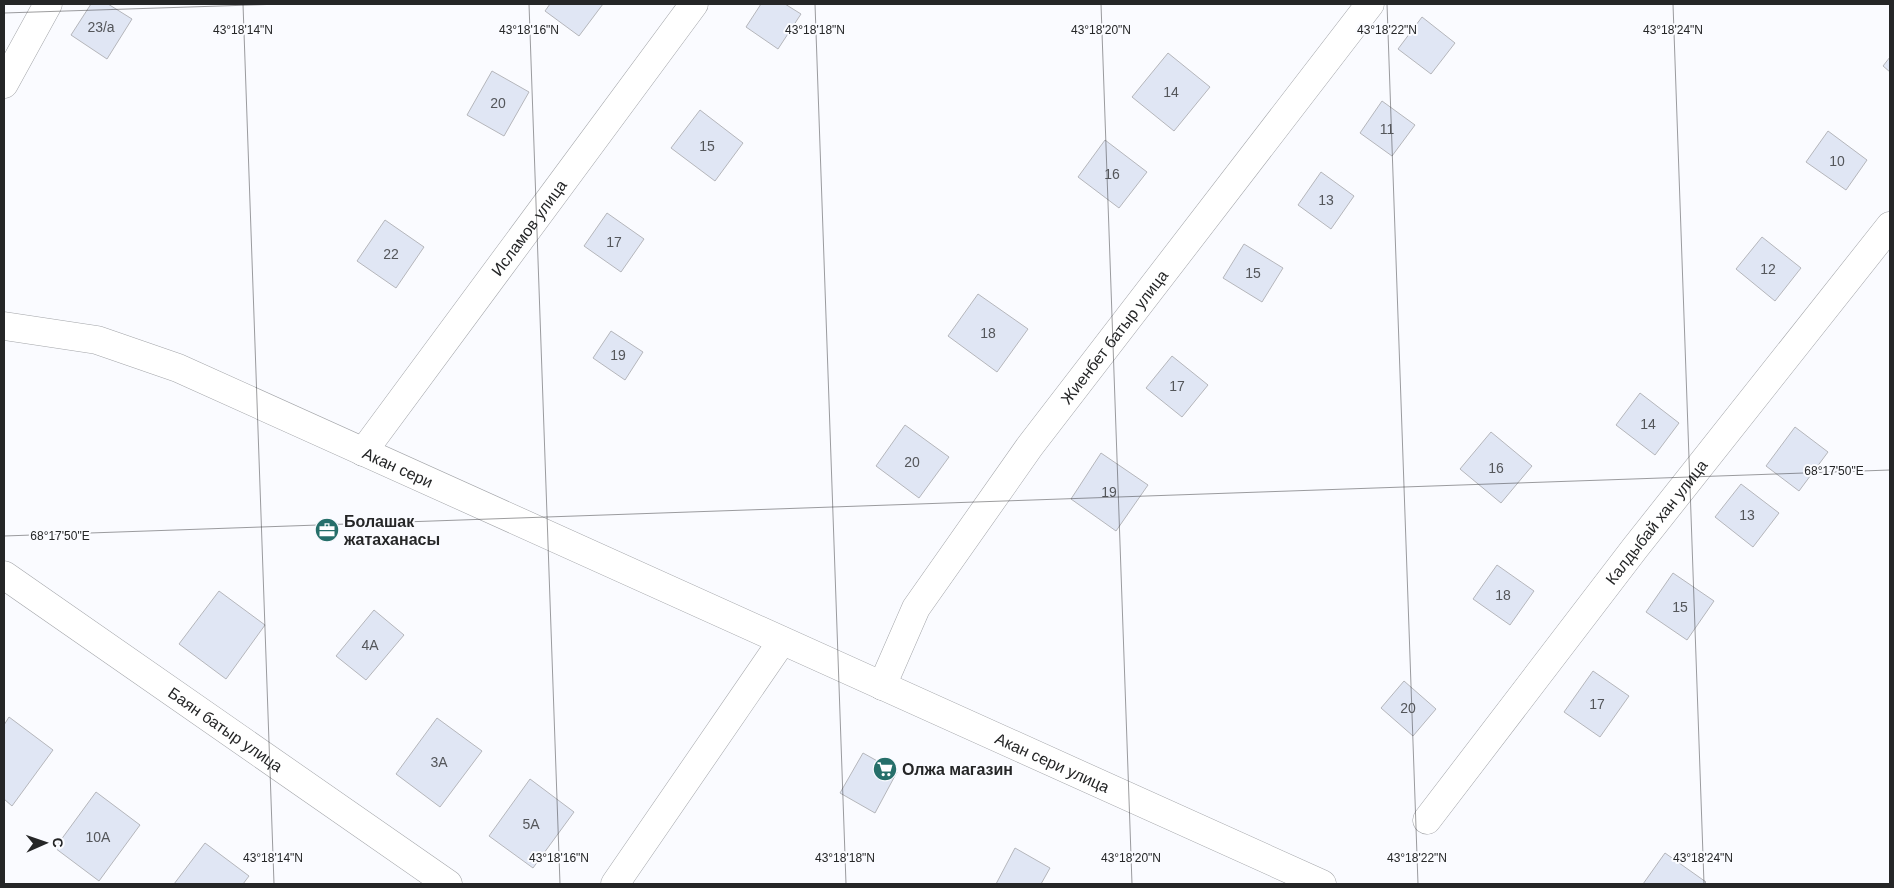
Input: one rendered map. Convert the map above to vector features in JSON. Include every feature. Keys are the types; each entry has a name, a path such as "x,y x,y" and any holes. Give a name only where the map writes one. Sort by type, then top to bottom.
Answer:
{"street":[{"path":"4,84 48,4"},
{"name":"Исламов улица","path":"363,452 694,4"},
{"name":"Жиенбет батыр улица","path":"882,686 916,608 1024,454 1370,4"},
{"name":"Калдыбай хан улица","path":"1427,820 1635,548 1890,226"},
{"name":"Акан сери","path":"4,326 97,340 178,368 782,641"},
{"name":"Баян батыр улица","path":"4,575 448,884"},
{"path":"615,884 782,641"},
{"name":"Акан сери улица","path":"782,641 1322,884"}],"building":[{"path":"91,4 108,4 132,19 107,59 71,35"},
{"path":"550,4 603,4 579,36 545,11"},
{"path":"761,4 785,4 801,14 778,49 746,27"},
{"path":"1422,17 1455,43 1431,74 1398,49"},
{"path":"1168,53 1210,87 1174,131 1132,97"},
{"path":"1890,57 1890,72 1883,66"},
{"path":"492,71 529,92 504,136 467,115"},
{"path":"1382,101 1415,125 1392,156 1360,133"},
{"path":"700,110 743,143 715,181 671,148"},
{"path":"1828,131 1867,160 1846,190 1806,162"},
{"path":"1105,140 1147,172 1119,208 1078,177"},
{"path":"1321,172 1354,196 1331,229 1298,205"},
{"path":"607,213 644,239 621,272 584,246"},
{"path":"385,220 424,247 396,288 357,261"},
{"path":"1762,237 1801,268 1775,301 1736,269"},
{"path":"1244,244 1283,268 1262,302 1223,278"},
{"path":"978,294 1028,329 997,372 948,336"},
{"path":"611,331 643,352 625,380 593,358"},
{"path":"1172,356 1208,385 1182,417 1146,388"},
{"path":"1640,393 1679,423 1655,455 1616,425"},
{"path":"905,425 949,457 919,498 876,466"},
{"path":"1795,427 1828,452 1799,491 1766,466"},
{"path":"1491,432 1532,466 1501,503 1460,469"},
{"path":"1101,453 1148,485 1116,531 1071,499"},
{"path":"1741,484 1779,513 1753,547 1715,517"},
{"path":"1497,565 1534,591 1510,625 1473,599"},
{"path":"1673,573 1714,601 1687,640 1646,612"},
{"path":"219,591 265,625 226,679 179,644"},
{"path":"374,610 404,635 366,680 336,656"},
{"path":"1593,671 1629,696 1600,737 1564,712"},
{"path":"1404,681 1436,709 1413,736 1381,708"},
{"path":"9,717 53,750 12,806 4,799 4,725"},
{"path":"437,718 482,751 440,807 396,774"},
{"path":"863,753 897,772 875,813 840,793"},
{"path":"530,779 574,812 533,868 489,836"},
{"path":"96,792 140,825 99,881 55,848"},
{"path":"205,843 249,876 243,884 174,884"},
{"path":"1015,848 1050,868 1041,884 996,884"},
{"path":"1665,853 1706,882 1704,884 1643,884"}],"place":[{"name":"Болашак жатаханасы","path":"327,530"},
{"name":"Олжа магазин","path":"885,769"}]}
